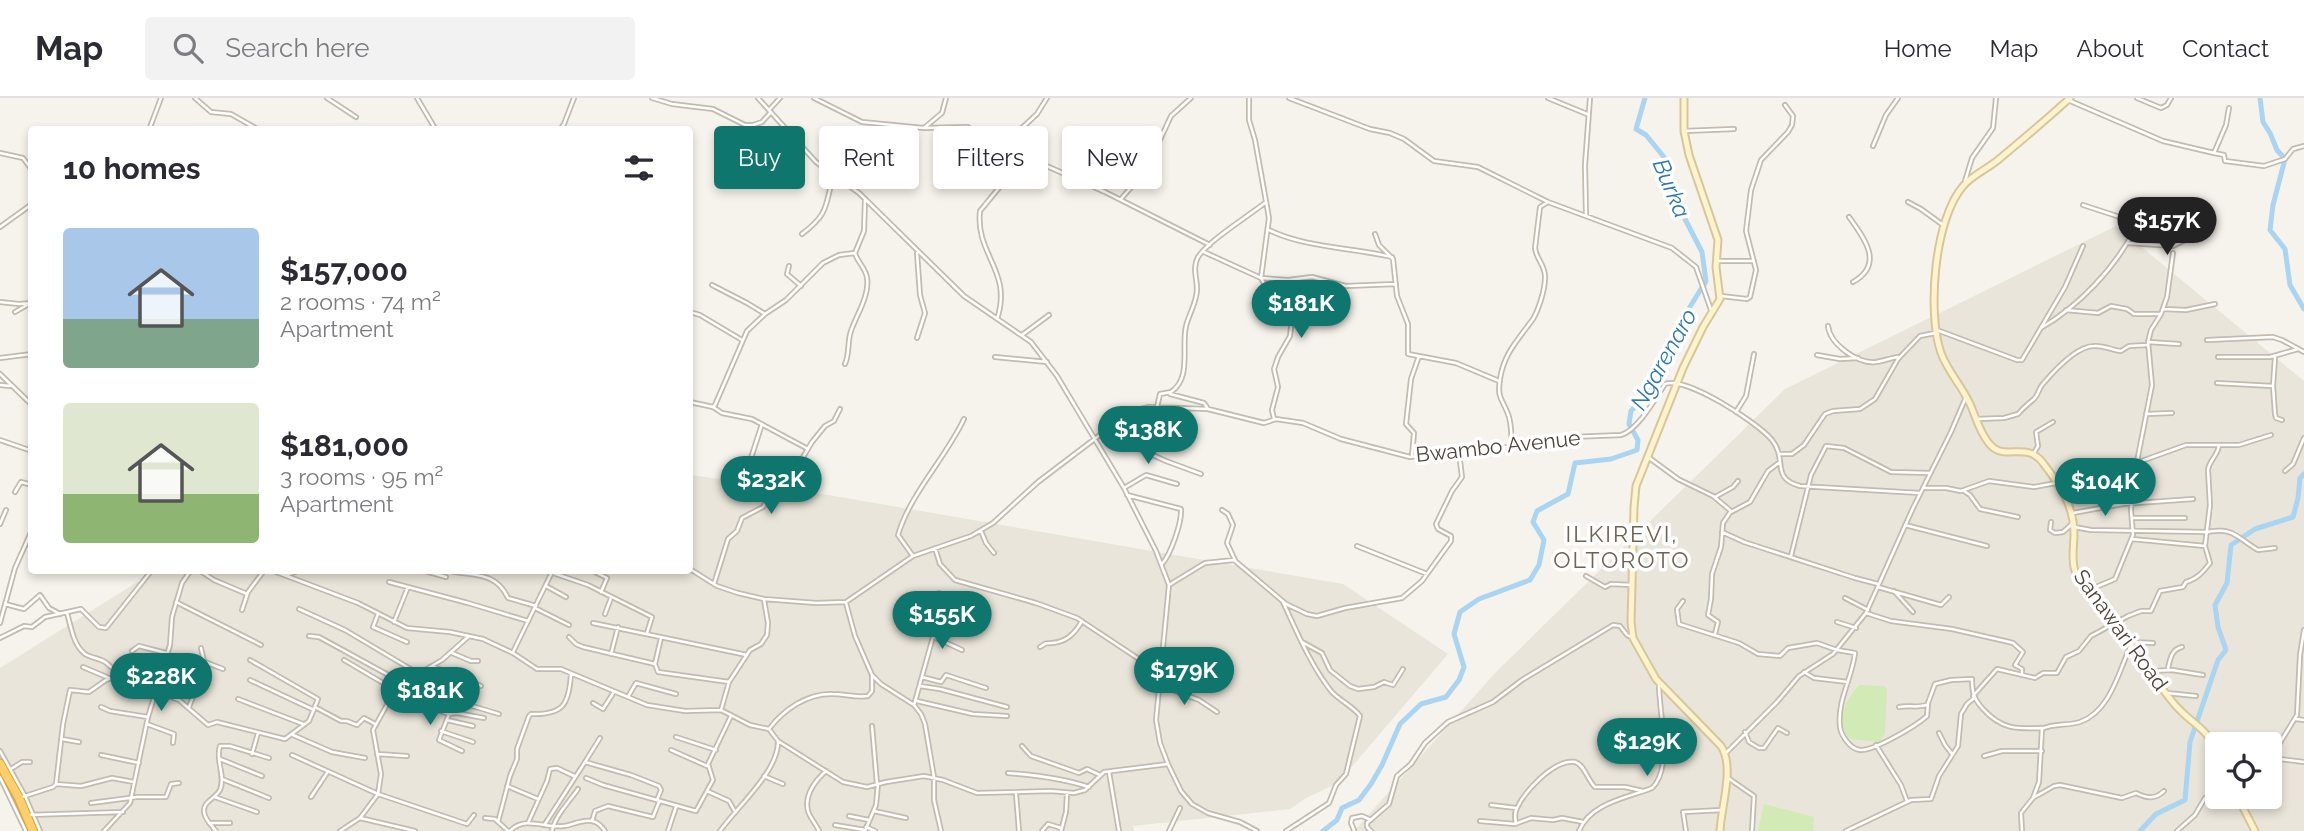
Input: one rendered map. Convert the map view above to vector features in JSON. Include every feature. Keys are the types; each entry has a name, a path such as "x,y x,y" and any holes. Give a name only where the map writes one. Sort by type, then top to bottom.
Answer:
{"highway":[{"path":"0,764 22,797 33,831"}],"street":[{"path":"150,126 161,98"},
{"path":"195,98 211,112 232,114 252,126"},
{"path":"327,98 356,117"},
{"path":"417,98 434,126"},
{"path":"563,126 574,98"},
{"path":"652,98 672,104 713,109 745,125 762,122 780,98"},
{"path":"758,98 819,163"},
{"path":"817,98 858,121 933,128"},
{"path":"924,128 942,113 946,98"},
{"path":"1024,126 1037,114 1047,98"},
{"path":"1121,200 1149,163 1171,116 1191,98"},
{"path":"1249,98 1249,120 1267,202 1269,230 1261,278 1269,293 1290,309 1292,318 1290,336 1274,369 1278,387 1271,414 1274,419"},
{"path":"1289,98 1404,139 1434,161 1478,167 1548,202 1672,248 1687,258 1699,272 1712,313"},
{"path":"1548,98 1588,115"},
{"path":"1586,215 1585,165 1590,98"},
{"path":"1684,98 1684,131 1695,175 1718,236 1716,261 1720,296 1677,382 1635,492 1631,622 1633,638 1658,682 1726,754 1720,831"},
{"path":"1873,146 1885,115 1898,98"},
{"path":"1996,98 1993,128 1972,158 1965,184 1951,206 1945,227 1933,288 1937,332 1943,358 1966,397 1987,442 1994,449 2002,452 2033,453 2038,446 2036,432 2053,422"},
{"path":"2137,98 2161,108 2167,105 2171,98"},
{"path":"1965,184 1996,162 2069,99 2163,141 2224,155 2227,162 2264,166 2285,159 2293,149 2304,146"},
{"path":"1720,296 1749,299 1756,270 1746,231 1751,190 1761,160 1792,125 1793,116 1785,104"},
{"path":"2214,153 2226,125 2229,108"},
{"path":"1684,131 1734,130"},
{"path":"0,153 23,158 28,165"},
{"path":"1048,167 1210,245"},
{"path":"803,234 816,224 825,210 830,189"},
{"path":"852,189 964,296 1022,335 1036,348 1067,390 1124,488 1162,564 1169,585 1156,724 1169,766 1181,791 1192,804 1208,813 1240,822 1257,831"},
{"path":"997,320 1002,287 982,238 979,215 981,208 998,189"},
{"path":"845,364 849,335 860,311 868,282 855,253 864,230 865,199"},
{"path":"1167,393 1179,385 1185,365 1186,327 1197,292 1196,264 1210,245 1267,202"},
{"path":"1512,446 1509,416 1499,397 1499,382 1505,357 1533,318 1545,281 1544,268 1535,248 1541,207 1548,202"},
{"path":"1908,202 1945,227"},
{"path":"2041,328 2066,310 2100,278 2128,243 2135,229 2134,223 2083,205"},
{"path":"0,227 28,207"},
{"path":"1849,217 1867,243 1870,256 1865,272 1853,282"},
{"path":"1269,230 1296,240 1359,249 1392,257"},
{"path":"1375,234 1379,245 1392,257 1400,307 1408,324 1408,354 1456,363 1499,382"},
{"path":"2128,243 2173,246 2197,234"},
{"path":"1780,454 1792,454 1804,444 1825,414 1860,409 1875,399 1902,356 1921,335 1937,332 2020,360 2024,359 2065,287 2083,246"},
{"path":"917,338 925,313 920,295 918,251"},
{"path":"1203,252 1261,278 1287,280 1312,276 1346,286 1396,284"},
{"path":"713,407 718,401 747,331 830,258 855,253"},
{"path":"2089,590 2115,579 2123,554 2132,539 2131,503 2136,463 2152,385 2148,343 2168,291 2173,253"},
{"path":"1716,261 1754,261"},
{"path":"789,266 787,274 801,286"},
{"path":"712,285 765,314"},
{"path":"0,302 28,304"},
{"path":"2163,309 2186,310 2215,304"},
{"path":"15,312 28,305"},
{"path":"2066,310 2098,313 2111,306 2127,309 2134,314 2161,314"},
{"path":"693,313 743,340"},
{"path":"1022,335 1049,315"},
{"path":"1828,326 1829,334 1836,344 1862,361 1875,362 1902,356"},
{"path":"2207,340 2273,337 2304,352"},
{"path":"1976,419 2004,418 2018,414 2023,406 2035,398 2041,386 2064,362 2090,346 2118,351 2148,343 2179,344"},
{"path":"2218,357 2275,357 2298,349"},
{"path":"0,358 28,354"},
{"path":"1736,412 1746,396 1754,354"},
{"path":"1817,355 1840,359 1858,358"},
{"path":"1412,457 1415,435 1406,424 1410,379 1419,356"},
{"path":"2275,357 2273,386 2276,417 2282,420"},
{"path":"995,358 1047,362"},
{"path":"0,374 28,401"},
{"path":"1677,382 1736,412 1768,435 1780,454 1782,474 1788,482 1808,486 1920,493"},
{"name":"Bwambo Avenue","path":"846,602 913,556 981,531 1038,482 1132,412 1157,407 1208,409 1260,422 1268,423 1274,419 1309,424 1341,439 1412,457 1549,443 1571,437 1628,433 1665,384 1677,382"},
{"path":"2217,383 2273,386"},
{"path":"0,385 10,386"},
{"path":"1157,407 1158,396 1167,393 1203,403 1208,409"},
{"path":"1726,754 1804,672 1826,660 1856,628 1879,586 1966,397"},
{"path":"693,403 713,407 722,413 744,416 807,449"},
{"path":"714,584 728,539 737,531 742,518 763,507 770,496 770,484 801,464 807,449 821,430 834,421 840,410"},
{"path":"2146,414 2172,413"},
{"path":"913,556 898,535 906,510 964,419"},
{"path":"751,458 762,424"},
{"path":"1104,433 1201,474"},
{"path":"2067,499 2073,470 2077,466 2088,463 2136,463 2186,445 2250,443 2271,435"},
{"path":"2285,471 2293,464 2304,438"},
{"path":"0,440 28,450"},
{"path":"1846,831 1913,799 1931,799 1939,776 1955,752 1961,714 1995,670 1999,668 2035,678 2043,673 2057,673 2068,655 2079,652 2091,636 2137,612 2151,611 2160,592 2181,588 2204,572 2210,562 2205,546 2210,505 2208,470 2218,454 2219,445"},
{"path":"1791,556 1812,472 1827,446 1844,448 1887,471 1930,473"},
{"path":"1222,510 1228,514 1233,525 1227,541 1235,560 1282,600 1307,614 1317,616 1345,608 1399,599 1411,592 1451,541 1451,536 1437,528 1436,524 1462,477 1459,453"},
{"name":"Sanawari Road","path":"2033,453 2057,483 2073,513 2074,568 2177,706 2206,732"},
{"path":"1648,457 1678,479 1715,497 1731,512"},
{"path":"1714,635 1718,622 1707,613 1711,603 1712,574 1721,547 1724,521 1731,512 1750,502 1765,474 1780,462"},
{"path":"1124,488 1146,475 1177,484"},
{"path":"1715,497 1738,481"},
{"path":"1923,488 1964,491 1989,481 2034,487 2057,483"},
{"path":"15,492 20,483 28,484"},
{"path":"1964,491 1980,509 2018,517"},
{"path":"1127,495 1181,509 1171,551 1162,564"},
{"path":"2073,513 2131,503 2193,499"},
{"path":"0,524 6,510"},
{"path":"2132,519 2185,517"},
{"path":"2050,522 2050,530 2055,533 2061,533 2074,524 2091,530 2230,531 2258,550 2275,548"},
{"path":"1905,525 1987,546"},
{"path":"981,531 985,543 995,553"},
{"path":"1722,532 1744,542 1894,591 1941,604 1949,597"},
{"path":"0,623 15,568 28,539"},
{"path":"2132,539 2205,546"},
{"path":"1357,546 1427,574"},
{"path":"935,548 941,566 955,580 1035,603 1082,621 1160,673"},
{"path":"1169,585 1205,563 1235,560"},
{"path":"693,571 725,590 764,599 846,602 855,636 872,675 881,684 915,703 973,714 1007,716"},
{"path":"0,638 24,626 32,627 45,617 81,609 97,625 106,628 149,574"},
{"path":"104,831 130,803 148,716 170,645 170,626 176,602 188,574"},
{"path":"205,574 247,594"},
{"path":"242,610 247,594 262,574"},
{"path":"278,574 358,603 413,629 468,636 491,642 537,669 556,669 572,674 656,708 685,711 721,710 750,725 769,729 778,741 851,785 867,787 914,777 934,777 978,793 1067,793 1083,791 1100,775 1109,772 1169,766"},
{"path":"282,576 288,574"},
{"path":"436,574 446,577"},
{"path":"472,574 498,582 508,598 535,607 569,625"},
{"path":"513,653 552,574"},
{"path":"558,574 653,618 647,634"},
{"path":"599,574 607,578 601,592"},
{"path":"1586,576 1605,587 1614,584 1632,585"},
{"path":"389,582 527,621"},
{"path":"546,586 566,597"},
{"path":"394,622 408,587"},
{"path":"1894,591 1913,612"},
{"path":"939,593 940,611 915,703 925,724 940,831"},
{"path":"5,604 24,609 40,595 49,608 60,614"},
{"path":"605,614 611,598"},
{"path":"1845,598 1891,621 1952,629 2010,642 2023,652 2015,665 2022,669 2022,675"},
{"path":"721,710 729,682 747,655 764,640 768,630 764,599"},
{"path":"1282,600 1302,642 1330,689 1360,716 1346,774 1336,785 1329,803 1286,831"},
{"path":"1684,600 1677,609 1678,623 1739,643 1765,655 1782,656 1788,648 1815,643 1855,653 1843,692 1840,726 1843,736 1852,747 1859,750 1901,734 1923,720 1927,715 1927,705 1935,684 1951,680 1972,679 1973,697 1990,718 2001,724 2018,729 2083,721 2112,690 2130,643 2153,643"},
{"path":"176,602 261,645"},
{"path":"299,609 345,630 419,674"},
{"path":"67,613 82,651 104,661 116,671 172,696 208,725 218,722 282,739 293,735 305,724 318,699 250,660"},
{"path":"378,614 373,627 407,642"},
{"path":"1040,647 1071,636 1082,621"},
{"path":"593,622 747,655"},
{"path":"1837,622 1856,628"},
{"path":"1371,831 1367,826 1370,820 1389,804 1397,776 1411,764 1425,743 1448,722 1493,702 1613,625 1620,626 1633,638"},
{"path":"611,654 618,628"},
{"path":"2282,739 2296,719 2304,630"},
{"path":"309,636 319,636 403,683"},
{"path":"342,829 360,818 378,794 380,774 373,736 375,724 394,692 403,683 434,667 468,636"},
{"path":"569,637 578,645 655,664"},
{"path":"661,637 656,671 729,682"},
{"path":"934,637 962,650"},
{"path":"1302,642 1322,653 1330,670 1354,688 1377,687 1384,682 1393,685 1402,668"},
{"path":"132,652 143,646 166,653"},
{"path":"2168,669 2172,653 2182,647"},
{"path":"188,707 205,662 201,648"},
{"path":"452,653 471,662 478,661"},
{"path":"344,660 394,692 433,709 449,714 484,718"},
{"path":"205,662 223,669"},
{"path":"83,667 109,678"},
{"path":"434,667 481,686"},
{"path":"2151,671 2168,669 2203,675"},
{"path":"1804,672 1814,678 1848,682"},
{"path":"0,751 11,768 22,797 53,788 56,784 70,690 86,693 109,678 124,673"},
{"path":"498,821 517,759 517,749 529,716 549,714 559,709 568,693 572,674"},
{"path":"769,729 795,705 816,696 867,696 872,691 872,675"},
{"path":"922,677 941,682 946,675 986,688"},
{"path":"250,680 341,721 357,725 364,718 375,724"},
{"path":"1579,831 1583,822 1601,808 1655,786 1661,773 1664,729 1658,682"},
{"path":"628,696 636,683 676,694"},
{"path":"1159,685 1199,701 1217,712"},
{"path":"920,686 1007,707"},
{"path":"593,703 603,709 614,692"},
{"path":"2167,693 2196,696"},
{"path":"433,709 441,697 499,714"},
{"path":"238,699 305,724"},
{"path":"1899,707 1927,705"},
{"path":"101,707 110,711 148,716"},
{"path":"449,714 441,731 440,741 462,751"},
{"path":"708,767 731,716"},
{"path":"2296,719 2304,720"},
{"path":"447,720 473,726"},
{"path":"146,724 174,734 173,743"},
{"path":"865,829 874,811 877,784 872,726"},
{"path":"2022,831 2021,813 2033,798 2039,782 2043,727"},
{"path":"1745,732 1749,742 1759,748 1764,748 1779,728 1787,733"},
{"path":"441,731 473,742"},
{"path":"252,754 258,733"},
{"path":"1939,733 1952,754"},
{"path":"293,735 332,752 365,758"},
{"path":"545,824 600,737"},
{"path":"676,737 716,750"},
{"path":"62,739 79,742"},
{"path":"720,831 764,776 777,752 778,741"},
{"path":"1876,744 1901,785 1907,802"},
{"path":"216,831 209,823 204,810 220,788 222,779 218,748 222,745 270,758"},
{"path":"1022,746 1031,756 1079,773 1087,769 1100,775"},
{"path":"586,778 696,811 713,780 708,767 671,750"},
{"path":"1984,756 2002,751 2042,751"},
{"path":"377,754 407,756"},
{"path":"101,755 139,763"},
{"path":"292,755 378,794 465,824 474,815"},
{"path":"218,758 262,776"},
{"path":"2282,760 2304,762"},
{"path":"11,768 22,762 30,762"},
{"path":"585,762 659,786 661,791 653,817 608,806 595,811 592,821"},
{"path":"1516,824 1517,808 1535,782 1564,764 1579,764 1595,787 1625,787 1644,791"},
{"path":"528,823 551,768 575,777"},
{"path":"819,831 808,812 808,799 814,783 826,772"},
{"path":"1109,772 1119,831"},
{"path":"311,797 327,773"},
{"path":"1008,773 1069,780 1089,787"},
{"path":"764,776 783,784"},
{"path":"0,777 26,831"},
{"path":"1726,777 1754,796 1752,831"},
{"path":"56,784 81,786 112,778 134,782"},
{"path":"222,779 269,798"},
{"path":"91,803 166,797 171,785 179,783"},
{"path":"2033,798 2060,785 2124,798 2136,793 2148,798 2164,791"},
{"path":"507,786 538,799"},
{"path":"552,829 578,789"},
{"path":"707,791 729,801 734,811"},
{"path":"1016,793 1018,831"},
{"path":"1042,831 1048,824 1061,830 1067,793"},
{"path":"215,797 257,812"},
{"path":"2177,831 2195,815 2205,798"},
{"path":"1492,805 1517,808"},
{"path":"668,831 676,807"},
{"path":"1170,831 1180,808"},
{"path":"2244,809 2255,831"},
{"path":"1686,831 1683,811 1722,810"},
{"path":"874,811 906,818"},
{"path":"30,815 123,812"},
{"path":"30,815 40,831"},
{"path":"849,816 869,820"},
{"path":"1354,830 1351,823 1353,818 1362,816 1370,820"},
{"path":"360,818 415,831"},
{"path":"485,818 493,818 509,831 528,823 545,824 552,829 583,821 592,821 605,831"},
{"path":"1480,821 1516,824 1531,818 1565,818 1583,822"},
{"path":"209,823 230,823"},
{"path":"835,825 875,831"},
{"path":"342,829 349,831"}],"shaded area":[{"path":"2116,226 2304,381 2304,831 1354,831 1495,673 1785,389"},
{"path":"693,475 782,487 1343,584 1448,654 1338,783 1290,809 1133,826 1134,831 34,831 0,761 0,668 150,574 693,574"}],"green space":[{"path":"1859,685 1884,686 1887,689 1885,733 1880,742 1850,739 1845,732 1842,718 1846,704"},
{"path":"1764,804 1814,817 1813,831 1758,831"}],"waterway":[{"name":"Burka","path":"1645,98 1636,129 1646,135 1664,157 1685,219 1702,252 1706,281 1704,285"},
{"path":"2260,98 2263,122 2277,150 2285,159 2273,205 2270,230 2285,249 2290,285 2304,309"},
{"name":"Ngarenaro","path":"1323,831 1337,820 1342,808 1359,800 1371,784 1400,724 1421,704 1446,697 1459,680 1464,667 1454,634 1460,612 1479,599 1530,580 1539,565 1544,540 1533,522 1537,511 1568,494 1575,463 1611,459 1637,450 1638,440 1629,424 1631,411 1644,397 1680,323 1701,289"},
{"path":"2243,537 2255,529 2293,517 2300,478 2304,474"},
{"path":"2140,831 2156,814 2185,800 2190,742 2218,660 2226,650 2218,627 2215,605 2227,583 2231,545 2239,540"}],"district":[{"name":"ILKIREVI, OLTOROTO","path":"1622,546"}]}
